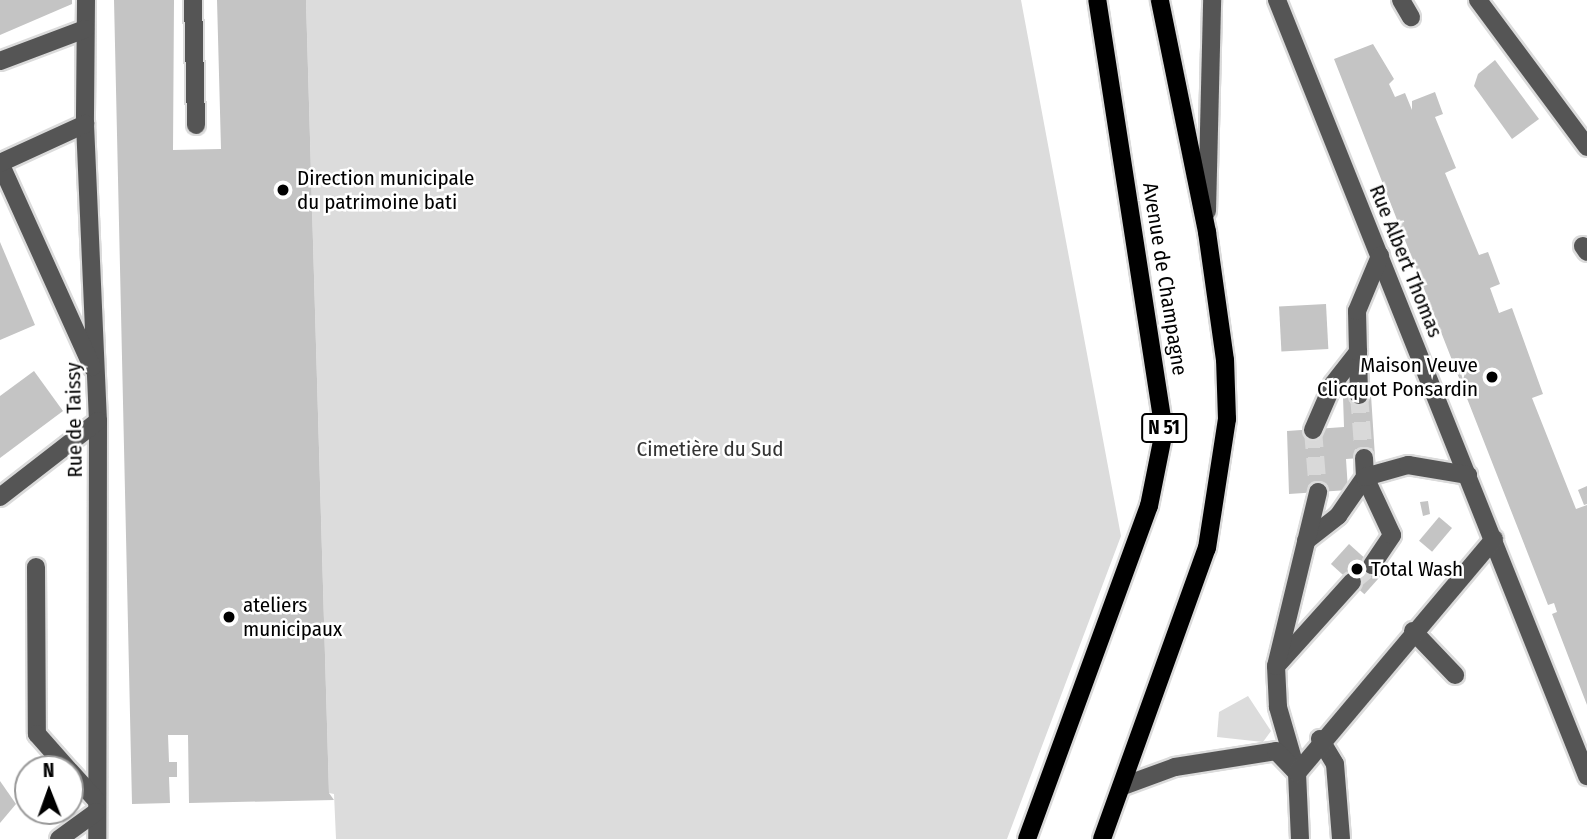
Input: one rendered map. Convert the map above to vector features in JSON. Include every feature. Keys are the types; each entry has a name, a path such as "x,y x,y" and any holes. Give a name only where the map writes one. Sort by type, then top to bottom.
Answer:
{"main road":[{"name":"Avenue de Champagne","path":"1027,839 1149,506 1164,431 1097,0"},
{"path":"1102,839 1194,592 1220,482 1227,419 1225,360 1207,232 1160,0"}],"street":[{"name":"Rue de Taissy","path":"86,0 85,124 98,421 97,839"},
{"path":"193,0 196,125"},
{"path":"1207,232 1212,0"},
{"name":"Rue Albert Thomas","path":"1277,0 1587,776"},
{"path":"1401,0 1411,17"},
{"path":"1478,0 1587,146"},
{"path":"0,61 85,29"},
{"path":"85,124 0,163 96,377"},
{"path":"1359,396 1357,311 1380,256"},
{"path":"1313,430 1334,384 1358,352"},
{"path":"0,497 98,421"},
{"path":"1364,458 1365,477 1392,535 1372,565"},
{"path":"1306,541 1338,516 1365,477 1408,465 1468,475"},
{"path":"1300,839 1297,773 1278,707 1276,666 1318,492"},
{"path":"1297,773 1320,739 1494,539"},
{"path":"36,567 37,734 56,755"},
{"path":"1276,666 1352,582"},
{"path":"1413,631 1455,675"},
{"path":"1320,739 1335,764 1341,839"},
{"path":"1123,786 1175,767 1276,751 1297,773"},
{"path":"59,839 96,806 84,790"}],"green space":[{"name":"Cimetière du Sud","path":"306,0 1021,0 1121,536 1007,839 336,839 334,794 329,793"},
{"path":"1248,696 1271,731 1263,742 1217,737 1219,712"}],"building":[{"path":"0,0 72,0 72,4 0,35"},
{"path":"114,0 174,0 173,150 221,149 217,0 306,0 329,793 334,800 189,803 188,735 168,735 169,762 177,762 177,777 169,777 170,803 132,804"},
{"name":"Maison Veuve Clicquot Ponsardin","path":"1373,44 1394,79 1389,84 1395,97 1405,93 1412,110 1412,101 1435,92 1443,114 1435,117 1456,168 1445,173 1479,255 1488,252 1500,284 1490,288 1499,313 1512,308 1543,394 1532,398 1576,509 1587,505 1587,705 1552,614 1557,612 1554,603 1548,605 1334,59"},
{"path":"1495,60 1539,119 1512,139 1474,86 1478,74"},
{"path":"0,242 35,325 0,340"},
{"path":"1326,304 1328,349 1281,351 1279,306"},
{"path":"34,371 63,411 0,458 0,396"},
{"path":"1371,395 1375,457 1346,459 1348,490 1289,494 1287,431 1344,427 1343,397"},
{"path":"1587,486 1587,504 1584,505 1578,490"},
{"path":"1428,501 1430,514 1423,516 1420,502"},
{"name":"Total Wash","path":"1439,517 1452,528 1432,552 1419,541"},
{"name":"Total Wash","path":"1349,544 1382,574 1364,594 1331,564"},
{"path":"0,781 14,801 14,806 0,823"}],"tunnel":[{"path":"1359,395 1364,458"},
{"path":"1313,430 1318,492"},
{"path":"1352,582 1372,565"}],"place":[{"name":"Direction municipale du patrimoine bati","path":"283,190"},
{"name":"Maison Veuve Clicquot Ponsardin","path":"1492,377"},
{"name":"Total Wash","path":"1357,569"},
{"name":"ateliers municipaux","path":"229,617"}]}
